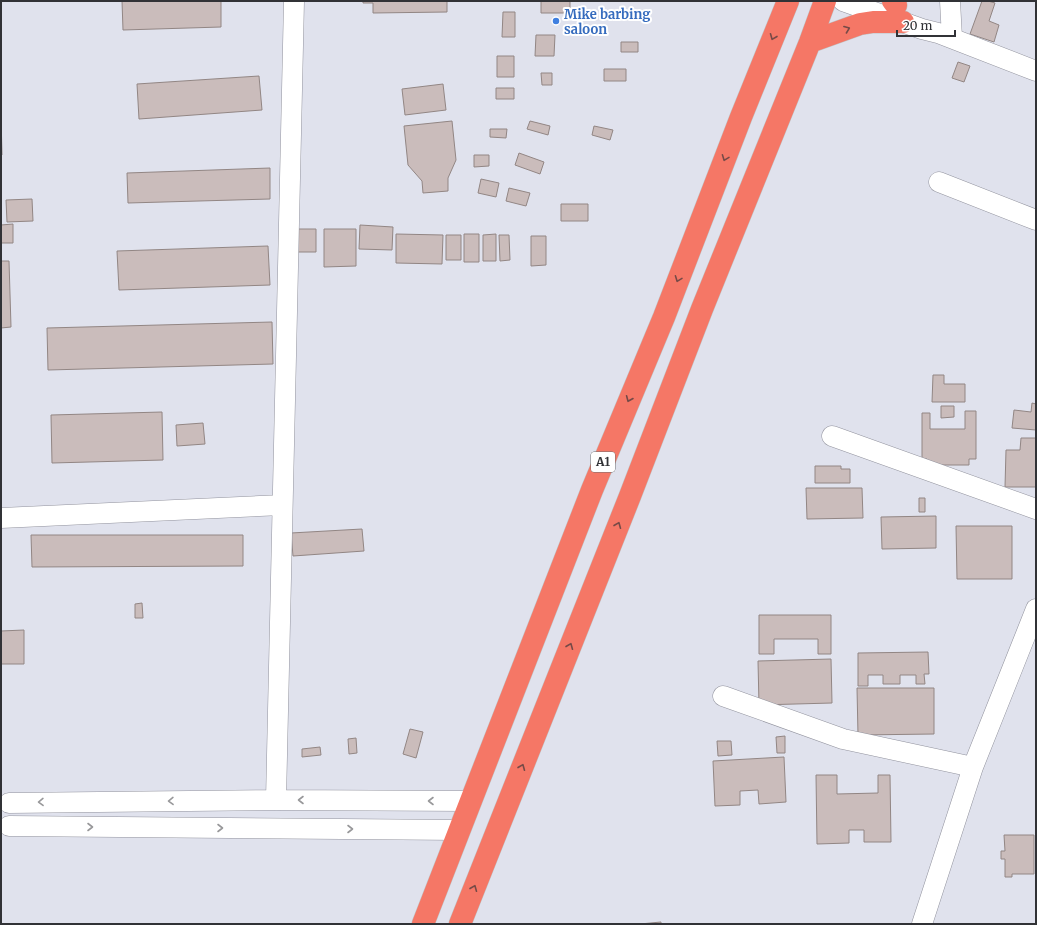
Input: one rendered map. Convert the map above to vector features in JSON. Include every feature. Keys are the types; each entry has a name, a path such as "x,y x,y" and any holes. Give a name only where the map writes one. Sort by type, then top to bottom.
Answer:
{"highway":[{"name":"A1","path":"423,924 592,490 664,317 741,117 788,1"},
{"path":"460,924 825,1"},
{"path":"810,42 860,24 890,21 895,7"}],"street":[{"path":"276,800 294,1"},
{"path":"843,1 895,7 912,13 945,36 1036,71"},
{"path":"945,36 950,1"},
{"path":"939,182 1036,220"},
{"path":"832,436 1036,509"},
{"path":"1,518 282,505"},
{"path":"922,924 973,767 1036,609"},
{"path":"723,696 843,739 973,767"},
{"path":"459,830 5,831 12,815 5,798 470,801"}],"building":[{"path":"122,1 221,1 221,27 123,30"},
{"path":"363,1 447,1 447,12 373,13 373,3 363,3"},
{"path":"541,1 570,1 570,13 541,13"},
{"path":"982,1 995,3 989,21 999,25 994,42 970,34"},
{"path":"503,12 515,12 515,37 502,37"},
{"path":"536,35 555,35 554,56 535,56"},
{"path":"621,42 638,42 638,52 621,52"},
{"path":"497,56 514,56 514,77 497,77"},
{"path":"958,62 970,66 964,82 952,78"},
{"path":"604,69 626,69 626,81 604,81"},
{"path":"541,73 552,73 552,85 542,85"},
{"path":"259,76 262,110 139,119 137,84"},
{"path":"443,84 446,110 405,115 402,89"},
{"path":"496,88 514,88 514,99 496,99"},
{"path":"1,117 2,155 1,155"},
{"path":"452,121 456,160 448,178 448,191 423,193 422,181 408,165 404,126"},
{"path":"530,121 550,126 548,135 527,129"},
{"path":"594,126 613,130 610,140 592,135"},
{"path":"490,129 507,129 506,138 490,137"},
{"path":"519,153 544,162 540,174 515,165"},
{"path":"474,155 489,155 489,166 474,167"},
{"path":"270,168 270,199 128,203 127,173"},
{"path":"481,179 499,183 496,197 478,193"},
{"path":"509,188 530,193 526,206 506,201"},
{"path":"32,199 33,221 7,222 6,200"},
{"path":"561,204 588,204 588,221 561,221"},
{"path":"13,224 13,243 1,243 1,225"},
{"path":"360,225 393,227 392,250 359,249"},
{"path":"295,229 316,229 316,252 295,252"},
{"path":"324,229 356,229 356,266 324,267"},
{"path":"396,234 443,235 442,264 396,263"},
{"path":"464,234 479,234 479,262 464,262"},
{"path":"496,234 496,261 483,261 483,235"},
{"path":"446,235 461,235 461,260 446,260"},
{"path":"499,235 509,235 510,260 500,261"},
{"path":"531,236 546,236 546,265 531,266"},
{"path":"268,246 270,285 119,290 117,251"},
{"path":"1,261 9,261 11,327 1,328"},
{"path":"272,322 273,364 48,370 47,328"},
{"path":"933,375 944,375 944,384 965,384 965,402 932,402"},
{"path":"1032,403 1036,404 1036,430 1012,428 1014,410 1031,412"},
{"path":"941,406 954,406 954,417 941,418"},
{"path":"965,411 976,411 976,459 969,459 969,465 927,465 927,459 922,459 922,413 930,413 930,429 965,429"},
{"path":"162,412 163,460 52,463 51,415"},
{"path":"203,423 205,444 177,446 176,425"},
{"path":"1021,438 1036,438 1036,487 1005,487 1006,450 1020,450"},
{"path":"815,466 841,466 841,469 850,469 850,483 815,483"},
{"path":"806,488 862,488 863,518 807,519"},
{"path":"919,498 925,498 925,512 919,512"},
{"path":"936,516 936,548 882,549 881,517"},
{"path":"956,526 1012,526 1012,579 957,579"},
{"path":"362,529 364,551 293,556 291,533"},
{"path":"31,535 243,535 243,566 32,567"},
{"path":"142,603 143,618 135,618 135,604"},
{"path":"759,615 831,615 831,654 818,654 818,639 774,639 774,654 759,654"},
{"path":"24,630 24,664 1,664 1,631"},
{"path":"928,652 929,674 924,674 925,684 916,684 916,675 900,675 900,684 883,684 883,675 868,675 868,686 858,686 858,653"},
{"path":"831,659 832,703 759,705 758,661"},
{"path":"857,688 934,688 934,734 858,735"},
{"path":"410,729 423,732 416,758 403,754"},
{"path":"785,736 785,753 777,753 776,737"},
{"path":"356,738 357,753 349,754 348,739"},
{"path":"717,741 731,741 732,755 718,756"},
{"path":"320,747 321,755 302,757 302,749"},
{"path":"784,757 786,802 759,804 758,790 740,791 740,805 715,806 713,761"},
{"path":"816,775 837,775 837,794 878,793 878,775 890,775 891,842 864,842 864,830 849,830 849,843 817,844"},
{"path":"1004,835 1034,835 1034,874 1012,874 1012,877 1005,877 1005,859 1001,859 1001,851 1005,851"},
{"path":"661,922 661,924 640,924"}],"place":[{"name":"Mike barbing saloon","path":"556,21"}]}
